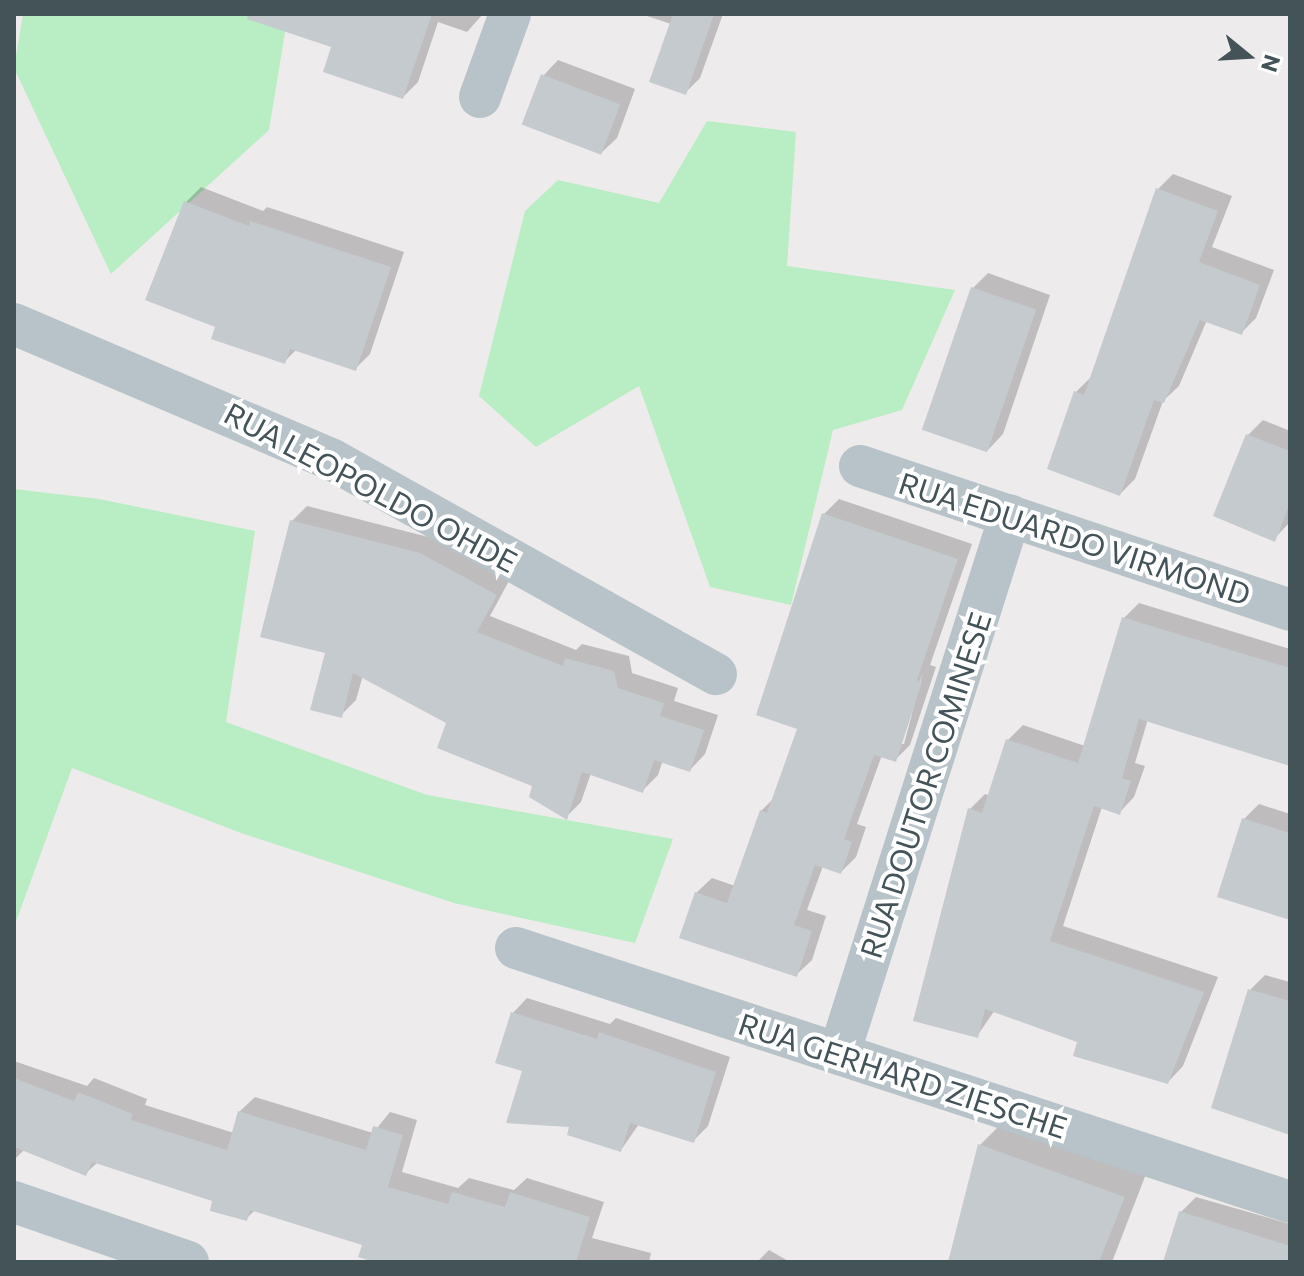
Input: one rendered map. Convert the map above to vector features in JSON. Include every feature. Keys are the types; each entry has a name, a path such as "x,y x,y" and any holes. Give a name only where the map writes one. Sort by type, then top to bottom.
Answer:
{"street":[{"path":"480,97 510,14"},
{"name":"RUA LEOPOLDO OHDE","path":"14,324 296,442 716,674"},
{"name":"RUA EDUARDO VIRMOND","path":"860,466 1290,610"},
{"name":"RUA DOUTOR COMINESE","path":"839,1054 1010,516"},
{"name":"RUA GERHARD ZIESCHE","path":"516,948 1290,1202"},
{"path":"14,1202 188,1262"}],"green space":[{"path":"23,14 288,14 269,130 111,274 14,68"},
{"path":"707,121 796,132 787,266 955,290 902,410 833,430 791,605 710,587 639,386 536,447 479,396 525,211 558,180 659,203"},
{"path":"14,489 99,499 255,531 226,722 427,795 673,839 635,943 454,903 241,833 72,768 14,927"}],"building":[{"path":"248,14 432,14 403,99 323,72 331,47 247,19"},
{"path":"673,14 714,14 686,95 649,82"},
{"path":"541,74 620,104 601,155 522,124"},
{"path":"1156,188 1218,211 1199,262 1260,285 1242,335 1200,320 1164,403 1154,400 1120,496 1047,469 1074,391 1084,395"},
{"path":"184,201 249,226 250,221 391,267 356,371 290,349 285,364 211,339 215,327 145,300"},
{"path":"971,287 1036,309 987,452 922,430"},
{"path":"1246,434 1290,451 1290,503 1275,542 1213,516"},
{"path":"822,513 958,559 917,680 922,682 896,762 874,755 844,839 852,842 841,874 815,865 794,925 812,931 797,977 679,938 695,892 727,903 760,810 767,813 797,729 756,715"},
{"path":"290,520 420,553 497,595 477,632 563,666 565,658 614,671 618,688 664,703 660,716 704,730 690,772 654,760 643,793 582,772 567,820 529,797 532,786 437,748 446,723 353,673 342,718 310,710 325,653 260,637"},
{"path":"1122,617 1290,668 1290,766 1139,719 1122,778 1131,781 1120,815 1094,806 1050,941 1204,992 1168,1084 1073,1056 1077,1042 985,1009 978,1038 913,1021 968,808 982,813 1006,739 1078,763"},
{"path":"1242,818 1290,833 1290,920 1217,897"},
{"path":"1248,989 1290,1001 1290,1135 1211,1108"},
{"path":"511,1012 597,1039 599,1032 716,1072 694,1143 630,1123 621,1152 567,1135 569,1127 506,1123 522,1071 495,1063"},
{"path":"14,1078 74,1101 78,1092 133,1114 131,1120 227,1150 238,1111 366,1150 373,1126 403,1135 388,1187 448,1204 452,1192 505,1207 510,1192 590,1217 576,1262 374,1262 358,1257 362,1245 250,1210 247,1221 210,1211 212,1201 92,1162 86,1176 14,1147"},
{"path":"978,1144 1125,1197 1099,1262 948,1262"},
{"path":"1179,1211 1290,1246 1290,1262 1163,1262"}]}
